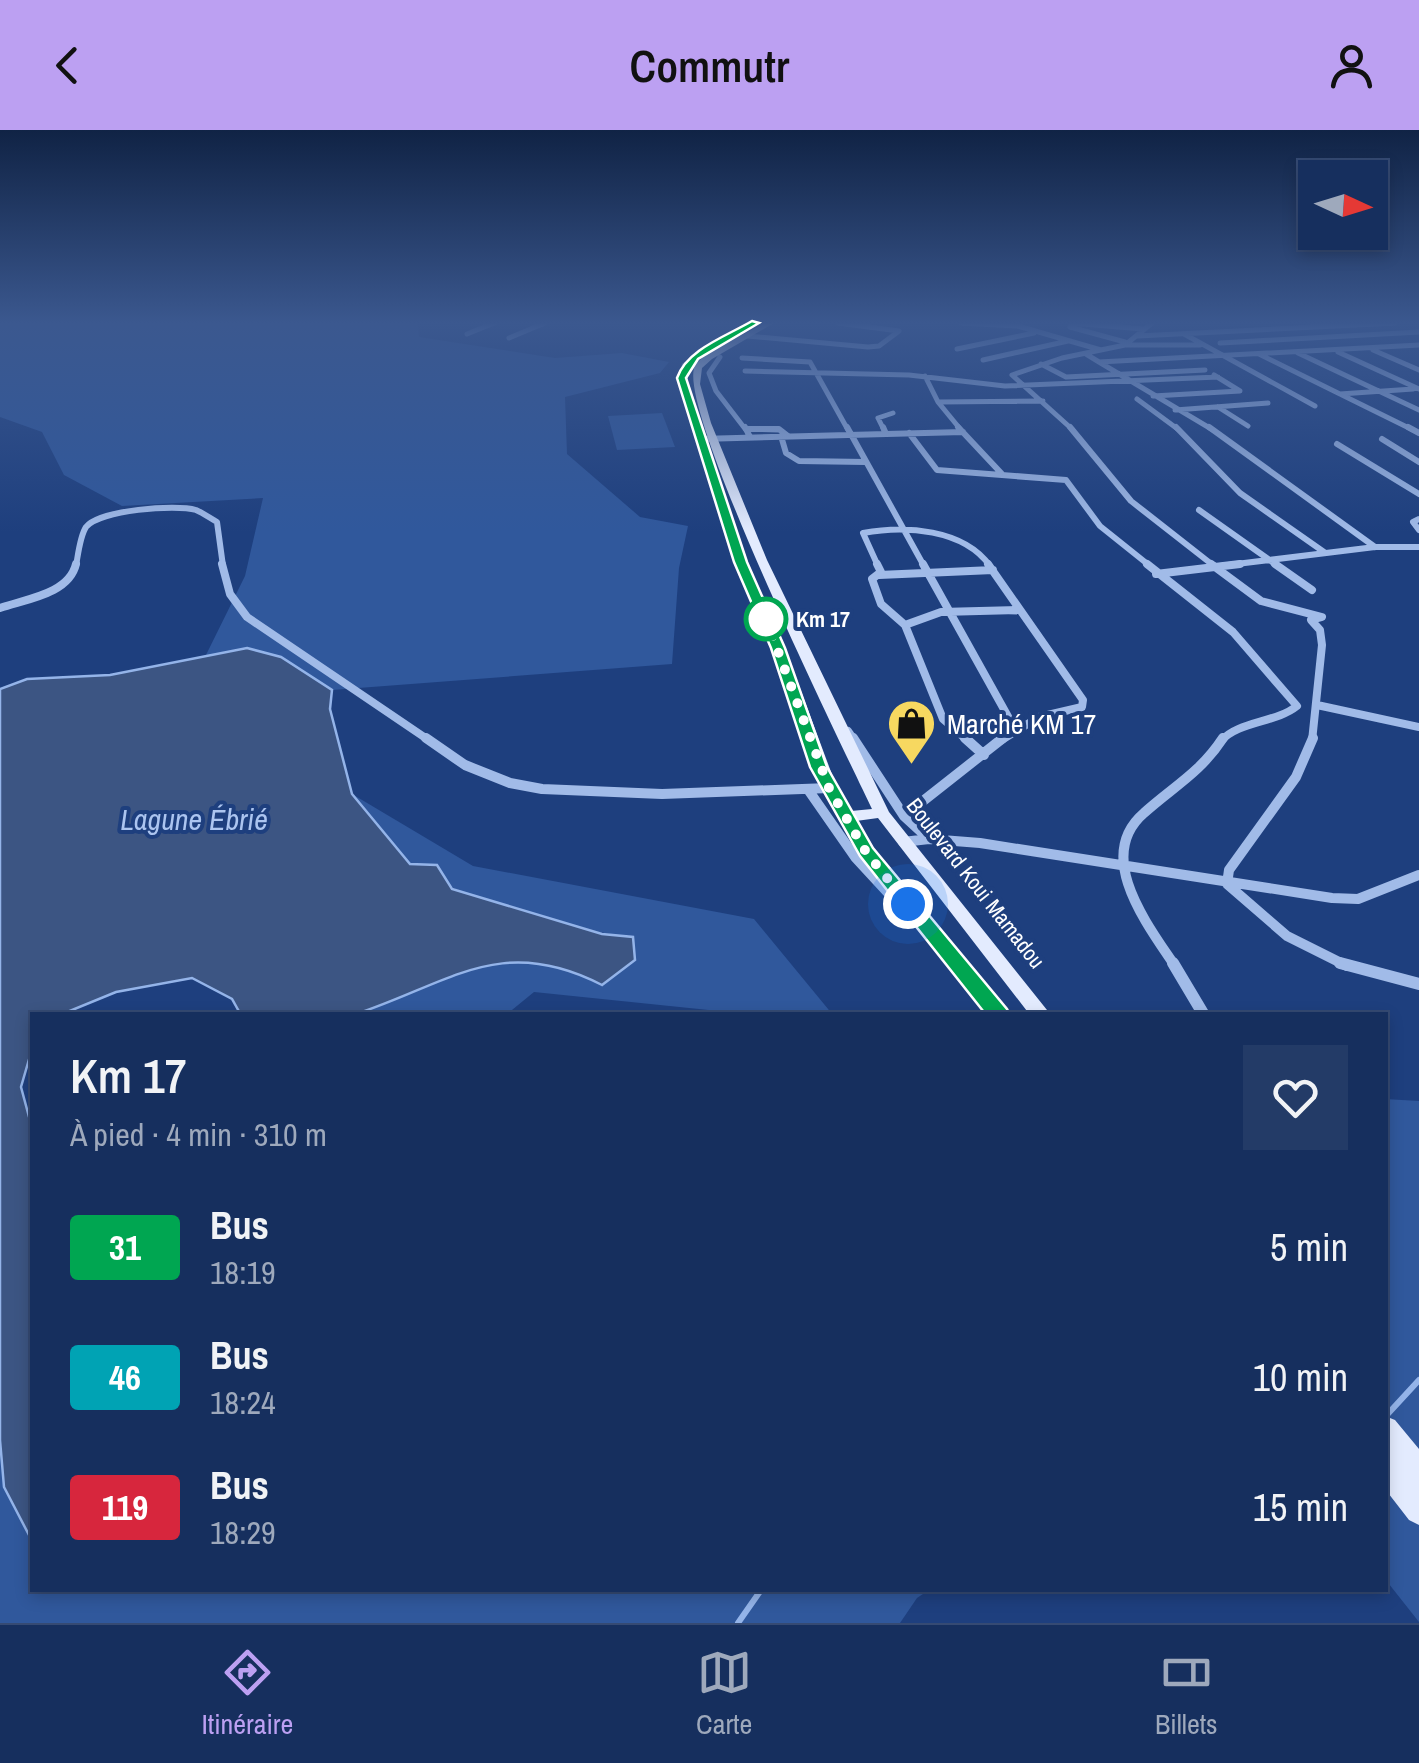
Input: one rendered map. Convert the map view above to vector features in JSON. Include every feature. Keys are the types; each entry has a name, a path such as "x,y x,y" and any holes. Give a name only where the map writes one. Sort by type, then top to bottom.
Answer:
{"main road":[{"name":"Boulevard Koui Mamadou","path":"689,393 761,560 882,813 1038,1012"},
{"name":"Boulevard Koui Mamadou","path":"700,393 707,439 740,562 778,648 829,788 866,852 997,1012"},
{"path":"844,817 882,813"},
{"path":"1388,1437 1419,1510"}],"street":[{"path":"716,393 750,437"},
{"path":"827,393 1015,729"},
{"path":"934,393 963,432 1003,474"},
{"path":"1032,393 1075,432 1132,502 1261,602 1322,617 1312,620 1320,630 1322,645 1312,746 1229,870 1228,884"},
{"path":"1147,393 1211,430 1376,547"},
{"path":"1152,396 1211,393"},
{"path":"1289,393 1315,406"},
{"path":"1337,393 1419,431"},
{"path":"1340,394 1357,393"},
{"path":"1382,393 1419,410"},
{"path":"1136,399 1182,431 1240,492 1325,552"},
{"path":"939,402 1043,402"},
{"path":"1176,410 1268,403"},
{"path":"1218,406 1248,426"},
{"path":"886,434 878,416 893,414"},
{"path":"747,429 778,429 784,436 786,453 799,460 866,462"},
{"path":"1182,431 1211,430"},
{"path":"707,439 963,432"},
{"path":"909,433 937,470 1066,480 1094,520 1156,574 1233,632 1297,706 1282,718 1228,733 1202,769 1128,830 1122,842 1124,867 1144,921 1202,1012"},
{"path":"1382,439 1419,462"},
{"path":"1337,444 1419,494"},
{"path":"0,608 56,589 74,573 85,528 96,519 148,510 195,510 216,522 221,531 222,570 230,594 247,617 465,765 510,783 542,789 662,794 829,788"},
{"path":"1199,510 1312,590"},
{"path":"1419,519 1414,522 1419,530"},
{"path":"879,575 862,536 884,528 905,528 973,546 1083,700 1082,708 1039,717 1015,729 904,816"},
{"path":"1156,574 1325,552 1419,547"},
{"path":"984,755 943,719 904,625 881,604 872,580 879,575 993,570"},
{"path":"904,625 910,618 1019,610"},
{"path":"822,693 904,816 928,839"},
{"path":"1316,704 1419,728"},
{"path":"809,790 828,822 884,892 950,956"},
{"path":"902,842 928,839 980,843 1228,884 1358,899 1419,875"},
{"path":"1228,884 1290,938 1320,954 1376,975 1419,984"}],"shaded area":[{"path":"0,393 582,393 565,397 567,454 640,517 688,526 679,568 672,664 332,690 281,657 247,648 205,657 245,576 263,498 122,506 64,475 42,432 0,417"},
{"path":"662,413 675,447 617,450 608,416"},
{"path":"352,794 473,866 754,919 831,1012 728,1012 534,992 510,1012 366,1012 367,1008 483,966 539,964 602,985 632,937 581,928 485,901 431,877 396,850"},
{"path":"1388,1099 1419,1101 1419,1622 1388,1583"},
{"path":"0,1440 4,1487 30,1533 30,1592 926,1592 917,1598 900,1623 0,1623"}],"water":[{"name":"Lagune Ébrié","path":"247,648 281,657 332,690 330,709 352,794 410,864 437,865 452,889 602,934 633,937 635,960 602,985 566,970 534,963 476,968 362,1012 239,1012 232,999 192,978 116,992 67,1012 30,1012 30,1056 21,1087 30,1121 30,1537 4,1487 0,1440 0,689 27,679 110,675"}],"waterway":[{"path":"1388,1414 1419,1380"},
{"path":"738,1623 760,1592"}],"bus line":[{"name":"31","path":"686,393 740,562 778,648 819,767 844,817 866,852 997,1012"}],"place":[{"name":"Km 17","path":"766,619"},
{"name":"Marché KM 17","path":"912,766"}],"route":[{"path":"766,619 829,788 866,852 908,904"}]}
